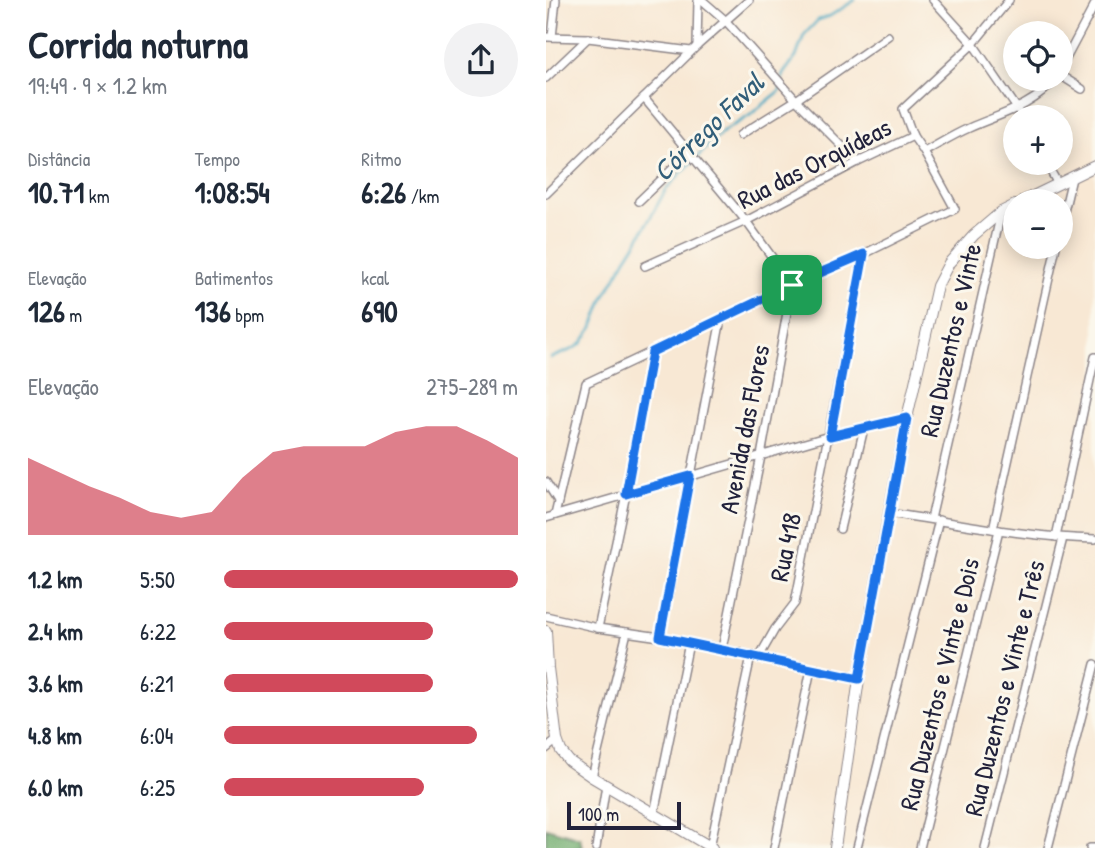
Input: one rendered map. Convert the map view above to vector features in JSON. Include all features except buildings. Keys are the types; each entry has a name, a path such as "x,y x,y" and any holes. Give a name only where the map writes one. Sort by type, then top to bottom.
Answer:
{"street":[{"path":"556,0 549,37 587,38 694,49"},
{"path":"700,0 725,20 796,100 858,162"},
{"path":"694,49 700,0"},
{"path":"546,194 694,49 749,0"},
{"path":"933,0 973,44 1016,105"},
{"name":"Rua das Orquídeas","path":"645,266 746,222 913,136 903,109 973,44 1009,0"},
{"path":"1073,47 1095,4"},
{"path":"740,135 888,36"},
{"path":"546,78 587,38"},
{"path":"1073,82 1082,89"},
{"path":"1023,105 1044,91"},
{"path":"644,98 746,222 792,285"},
{"path":"924,152 967,129 1003,114"},
{"path":"555,515 586,383 955,209 913,136"},
{"path":"639,201 690,153"},
{"path":"1048,189 1095,166"},
{"path":"1053,175 1058,184"},
{"path":"1069,189 1072,178"},
{"path":"835,848 859,679 889,513 937,286 949,263 1001,212"},
{"name":"Rua Duzentos e Vinte","path":"858,848 935,520 1001,212"},
{"name":"Rua 418","path":"711,847 755,656 795,603 864,254"},
{"name":"Rua Duzentos e Vinte e Dois","path":"920,848 996,529 1053,259"},
{"name":"Avenida das Flores","path":"722,649 792,285"},
{"path":"660,637 721,319"},
{"path":"598,628 652,352"},
{"name":"Rua Duzentos e Vinte e Três","path":"985,848 1059,537 1095,357"},
{"path":"546,518 830,436 907,418"},
{"path":"840,529 864,428"},
{"path":"546,482 558,500"},
{"path":"889,513 1059,537 1095,539"},
{"path":"546,616 598,628 722,649 859,679"},
{"path":"546,631 547,668 557,740 561,751 569,761 592,777 711,847"},
{"path":"592,777 627,632"},
{"path":"654,814 690,643"},
{"path":"1048,848 1095,664"},
{"path":"774,848 811,669"},
{"path":"546,749 557,740"},
{"path":"596,848 606,785"},
{"path":"1090,848 1095,848"}],"green space":[{"path":"546,828 580,838 582,848 546,848"}],"waterway":[{"name":"Córrego Faval","path":"551,358 582,343 593,327 604,298 665,191 724,131 749,116 780,91 783,74 796,57 804,35 818,20 830,16 855,0"}],"route":[{"path":"864,254 830,436 907,418 859,679 660,637 690,476 626,494 652,352 792,285 864,254"}]}
